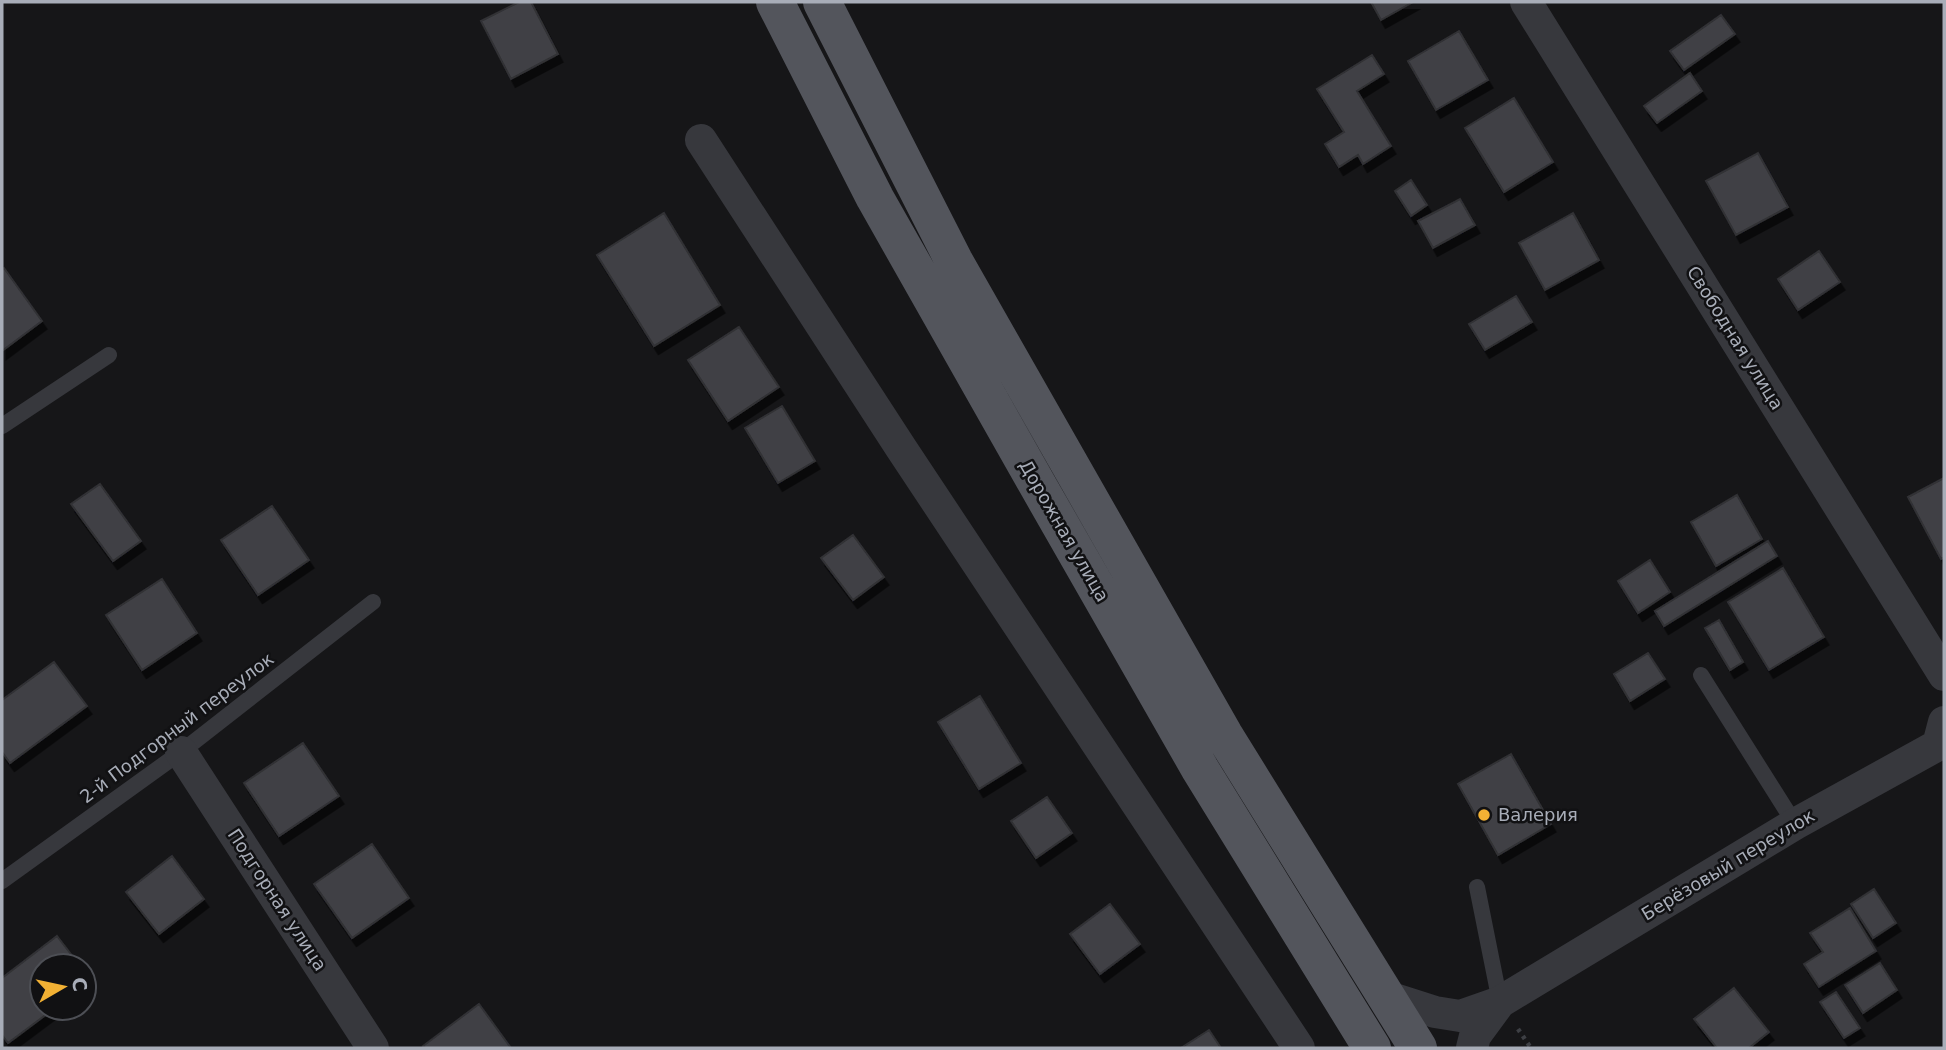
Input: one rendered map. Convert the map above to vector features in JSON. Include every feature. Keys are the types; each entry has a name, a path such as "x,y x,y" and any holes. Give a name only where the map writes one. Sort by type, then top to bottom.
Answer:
{"main road":[{"name":"Дорожная улица","path":"775,2 875,198 1064,531 1200,769 1372,1048"},
{"path":"822,2 967,284 1224,735 1418,1048"}],"street":[{"name":"Свободная улица","path":"1526,2 1944,674"},
{"path":"701,140 893,437 1299,1048"},
{"name":"Берёзовый переулок","path":"1385,996 1460,1017 1500,1002 1795,824 1938,745 1944,722"},
{"name":"Подгорная улица","path":"181,752 373,1048"},
{"name":"Берёзовый переулок","path":"1472,1048 1475,1036 1500,1002"}],"lane":[{"path":"2,426 109,355"},
{"name":"2-й Подгорный переулок","path":"2,881 181,752 373,602"},
{"path":"1701,675 1795,824"},
{"path":"1477,887 1500,1002"}],"building":[{"path":"519,2 531,2 558,54 511,79 481,21"},
{"path":"1371,2 1413,2 1381,20"},
{"path":"1721,15 1735,34 1684,70 1670,51"},
{"path":"1459,31 1488,80 1436,110 1408,61"},
{"path":"1372,55 1384,74 1357,91 1391,146 1363,164 1358,155 1339,167 1325,144 1344,132 1317,89"},
{"path":"1690,73 1702,91 1657,123 1644,106"},
{"path":"1514,98 1553,162 1504,192 1465,128"},
{"path":"1758,153 1788,207 1736,235 1706,181"},
{"path":"1411,180 1427,205 1411,216 1395,191"},
{"path":"1460,199 1475,225 1433,248 1418,221"},
{"path":"664,213 720,305 654,346 597,255"},
{"path":"1573,213 1599,260 1545,290 1519,243"},
{"path":"1819,251 1840,282 1798,310 1778,279"},
{"path":"4,268 42,321 2,351 2,270"},
{"path":"1516,296 1532,322 1485,350 1469,324"},
{"path":"739,327 779,387 728,421 688,360"},
{"path":"782,406 815,461 778,483 745,428"},
{"path":"1944,478 1944,557 1941,559 1908,497"},
{"path":"100,484 141,541 113,561 71,504"},
{"path":"1737,495 1762,539 1716,566 1691,522"},
{"path":"272,506 309,560 258,595 221,540"},
{"path":"853,535 884,577 853,600 821,558"},
{"path":"1768,541 1777,556 1664,626 1655,611"},
{"path":"1650,560 1670,592 1638,613 1618,581"},
{"path":"1783,568 1824,637 1769,670 1728,602"},
{"path":"162,579 197,633 142,670 106,615"},
{"path":"1719,620 1743,662 1730,670 1705,628"},
{"path":"1648,653 1665,679 1630,701 1614,674"},
{"path":"54,662 87,706 10,763 2,752 2,700"},
{"path":"980,696 1021,763 979,789 938,722"},
{"path":"303,743 339,796 279,836 244,783"},
{"path":"1511,754 1551,824 1498,855 1458,784"},
{"path":"1047,797 1072,833 1036,858 1011,821"},
{"path":"372,844 409,898 352,938 314,884"},
{"path":"172,856 204,899 159,934 126,892"},
{"path":"1874,889 1896,923 1873,938 1851,904"},
{"path":"1110,904 1140,944 1100,974 1070,934"},
{"path":"1850,908 1876,951 1819,987 1804,964 1823,952 1810,933"},
{"path":"57,936 69,952 36,952"},
{"path":"28,958 28,1022 36,1022 8,1043 2,1035 2,978"},
{"path":"1880,963 1897,990 1863,1013 1845,985"},
{"path":"1734,988 1769,1032 1749,1048 1717,1048 1694,1019"},
{"path":"1836,992 1860,1028 1844,1038 1820,1002"},
{"path":"479,1004 511,1048 423,1046"},
{"path":"1209,1030 1221,1048 1181,1048"}],"place":[{"name":"Валерия","path":"1484,815"}]}
